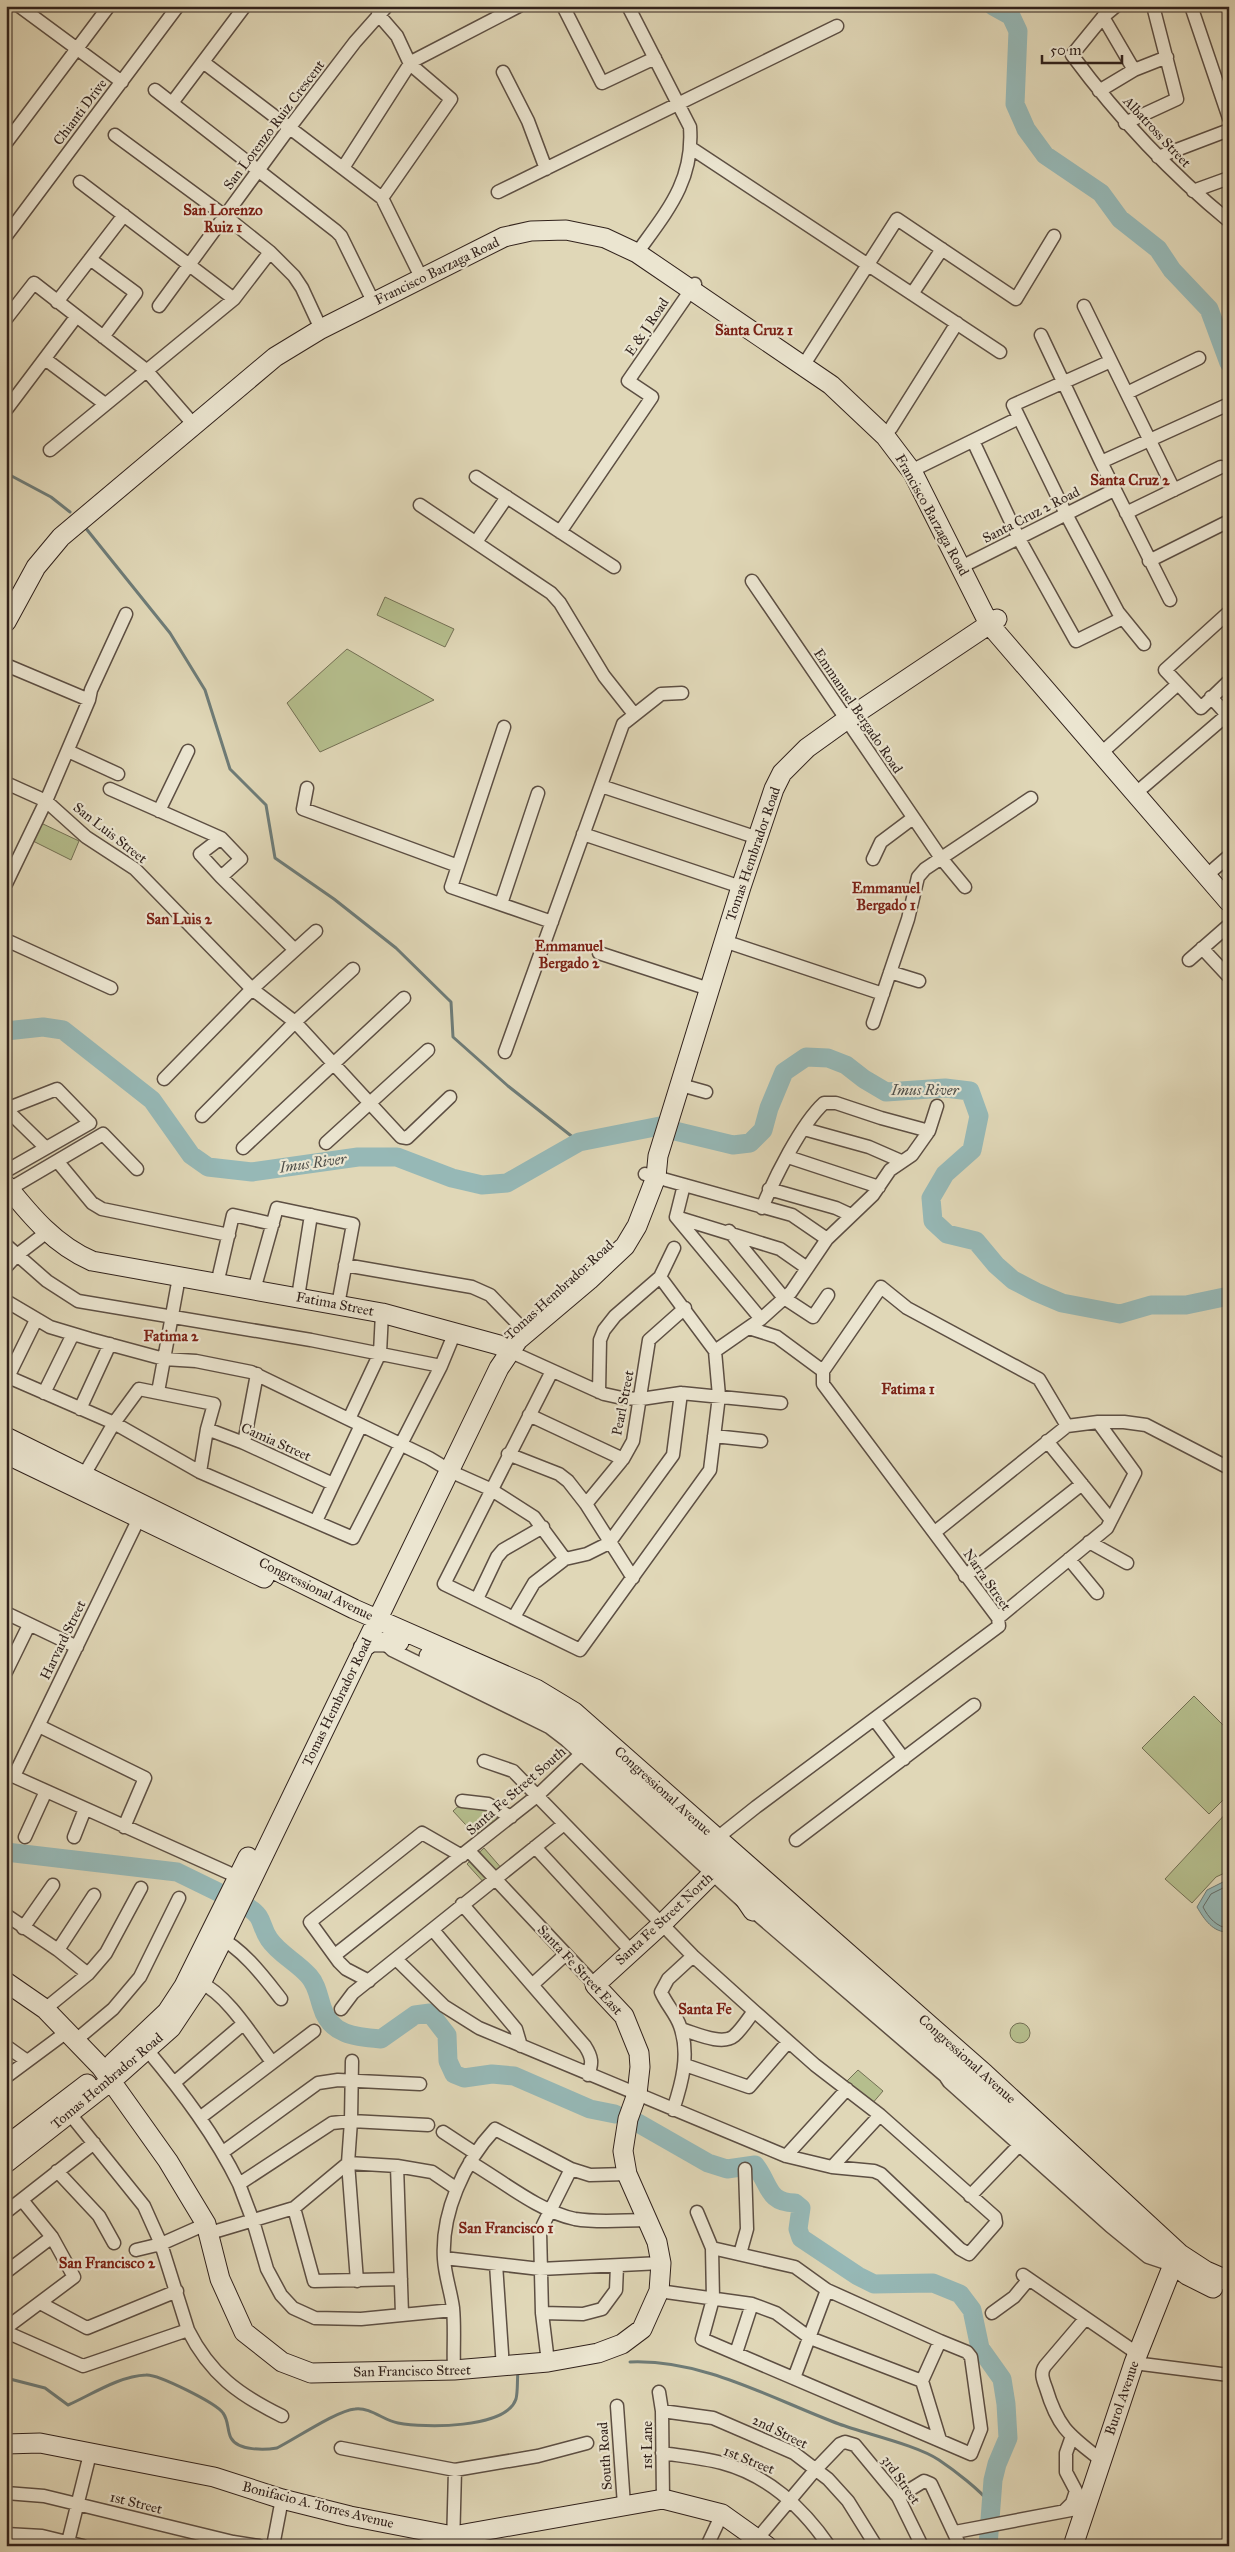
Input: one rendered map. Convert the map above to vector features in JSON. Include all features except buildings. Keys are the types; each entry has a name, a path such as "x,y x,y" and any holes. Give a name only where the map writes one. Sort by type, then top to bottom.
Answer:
{"street":[{"path":"19,6 122,82"},
{"path":"6,143 109,6"},
{"name":"Chianti Drive","path":"6,236 178,6"},
{"path":"172,103 245,6"},
{"path":"344,168 410,64 518,6"},
{"path":"563,6 602,83 655,58"},
{"path":"628,6 690,127 691,148 682,184 640,250"},
{"path":"1116,6 1103,17 1134,70"},
{"path":"1125,123 1177,99 1153,6"},
{"path":"1191,6 1229,118"},
{"path":"382,10 398,36 410,64 451,99 382,198"},
{"name":"San Lorenzo Ruiz Crescent","path":"159,306 290,127 382,10"},
{"name":"Albatross Street","path":"1103,17 1072,55 1125,123 1193,191 1229,221"},
{"path":"498,192 837,26"},
{"path":"1099,91 1134,70 1167,57"},
{"path":"203,62 382,198 418,271"},
{"path":"503,72 528,121 546,169"},
{"path":"155,90 336,231 370,295"},
{"path":"1158,157 1229,130"},
{"path":"115,135 225,216 270,252 294,276 302,288 319,325"},
{"path":"691,148 1000,352"},
{"path":"1193,191 1229,178"},
{"path":"80,182 234,298"},
{"path":"57,302 124,215"},
{"path":"805,362 897,219 1016,299 1054,236"},
{"name":"Francisco Barzaga Road","path":"319,325 370,295 504,231 548,222 566,223 607,231 640,250 805,362 846,384 891,428 920,468 964,565"},
{"name":"Francisco Barzaga Road","path":"6,598 27,562 92,503 191,421 269,351 490,243 512,235 548,229 566,230 605,238 640,250"},
{"path":"912,294 942,249"},
{"path":"50,450 234,298 270,252"},
{"path":"90,260 136,293 103,337"},
{"path":"6,319 34,283 146,370 191,421"},
{"name":"E & J Road","path":"560,532 652,397 628,381 693,287"},
{"path":"1084,306 1174,490"},
{"path":"6,410 76,317"},
{"path":"891,428 957,323"},
{"path":"1041,335 1114,490 1170,600"},
{"path":"1127,393 1199,358"},
{"path":"45,359 105,404"},
{"path":"1111,361 1013,404 1066,514 1123,618 1144,644"},
{"name":"Francisco Barzaga Road","path":"805,362 839,392 896,449 913,473 993,622 1217,867 1229,884"},
{"path":"1101,462 1229,404"},
{"path":"920,468 1019,418"},
{"path":"973,441 1018,537 1076,641 1123,618"},
{"path":"1126,513 1221,468"},
{"path":"476,477 614,567"},
{"name":"Santa Cruz 2 Road","path":"964,565 1114,490"},
{"path":"476,542 507,497"},
{"path":"420,505 551,593 560,603 604,676 634,714"},
{"path":"1149,561 1229,521"},
{"name":"Francisco Barzaga Road","path":"6,622 36,567 57,534"},
{"name":"Emmanuel Bergado Road","path":"752,581 913,818 964,887"},
{"path":"1229,612 1165,670 1200,708 1229,681"},
{"path":"6,884 46,801 89,700 91,690 126,614"},
{"name":"Francisco Barzaga Road","path":"993,622 1217,867 1229,902"},
{"name":"Tomas Hembrador Road","path":"504,1348 518,1340 589,1280 625,1246 637,1226 741,887 774,789 782,773 807,748 846,720 993,622"},
{"path":"6,665 89,700"},
{"path":"1108,747 1178,684"},
{"path":"505,1052 623,724 661,694 682,693"},
{"path":"1143,787 1228,716 1211,697"},
{"path":"504,727 451,887 552,922"},
{"path":"68,751 118,774"},
{"path":"160,811 188,751"},
{"name":"San Luis Street","path":"6,784 46,801 86,837 135,869 252,989 295,1022 404,1139 450,1097"},
{"path":"601,786 758,838"},
{"path":"307,788 303,809 458,866"},
{"path":"110,789 221,838 242,859 221,878"},
{"path":"501,904 538,793"},
{"path":"873,1023 908,919 918,877 925,869 1032,798"},
{"path":"873,859 881,842 913,818"},
{"path":"583,834 741,887"},
{"path":"221,838 200,854 221,878 295,950"},
{"path":"1189,960 1229,925"},
{"path":"164,1079 252,989 316,931"},
{"path":"6,940 111,988"},
{"path":"724,941 883,994"},
{"path":"1202,948 1229,977"},
{"path":"598,953 709,989"},
{"path":"202,1116 295,1022 353,969"},
{"path":"890,972 919,981"},
{"path":"243,1148 332,1063 404,998"},
{"path":"326,1143 428,1050"},
{"path":"6,1171 90,1123 57,1088 6,1109 45,1147"},
{"path":"678,1093 706,1092"},
{"path":"762,1208 804,1129 824,1103 836,1102 881,1118 929,1131"},
{"path":"714,1351 761,1319 784,1298 827,1239 879,1187 890,1170 912,1155 929,1131 937,1106"},
{"path":"804,1129 869,1147 901,1161"},
{"path":"8,1189 58,1162 103,1134 136,1169"},
{"path":"788,1157 879,1187"},
{"path":"58,1162 92,1203 102,1209 229,1235"},
{"path":"654,1167 684,1186 792,1215 827,1239"},
{"name":"Tomas Hembrador Road","path":"6,2163 70,2114 167,2012 217,1936 376,1629 445,1467 504,1348 518,1324 617,1239 654,1167"},
{"path":"676,1217 684,1186"},
{"name":"Fatima Street","path":"8,1189 47,1232 73,1253 92,1261 382,1313 455,1332 504,1348 599,1392 622,1398 641,1399 681,1393 781,1403"},
{"path":"770,1190 836,1208 851,1216"},
{"path":"254,1290 277,1208 352,1224 338,1305"},
{"path":"218,1284 233,1215 273,1224"},
{"path":"298,1297 311,1216"},
{"path":"676,1217 780,1249 807,1268"},
{"path":"676,1217 761,1319"},
{"path":"6,1267 16,1255 47,1232"},
{"path":"729,1232 784,1298 812,1317 828,1295"},
{"path":"6,1245 60,1291 78,1301 380,1353 441,1366"},
{"path":"599,1392 600,1340 604,1330 615,1316 660,1276 674,1248"},
{"path":"345,1265 472,1287 490,1295 518,1324"},
{"path":"552,1371 490,1489 444,1584 580,1650 634,1578 710,1470 719,1396 714,1351 685,1308 660,1276"},
{"path":"158,1392 170,1317 179,1277"},
{"path":"749,1328 777,1337 823,1371 881,1287 907,1308 1039,1379 1067,1426"},
{"path":"6,1300 50,1327 164,1359 196,1361 257,1374 490,1489 534,1517 565,1559"},
{"name":"Pearl Street","path":"586,1504 622,1459 633,1441 649,1340 685,1308"},
{"path":"349,1419 380,1353 382,1313"},
{"path":"36,1320 7,1376 114,1423 200,1472 353,1538 441,1366 455,1332"},
{"path":"44,1393 74,1334"},
{"path":"80,1409 110,1344"},
{"name":"Narra Street","path":"711,1844 999,1626 998,1618 823,1384 823,1371"},
{"path":"244,1443 257,1374"},
{"path":"84,1475 114,1423 139,1389 214,1404 207,1429 200,1472"},
{"path":"514,1617 534,1583 565,1559 587,1554 609,1543 673,1455 681,1393"},
{"path":"529,1414 622,1459"},
{"path":"998,1618 1106,1528 1135,1473 1098,1422"},
{"path":"935,1532 1067,1426 1098,1422 1146,1425 1229,1468"},
{"path":"316,1521 361,1426"},
{"name":"Camia Street","path":"207,1429 244,1443 333,1484"},
{"path":"714,1436 761,1441"},
{"name":"Congressional Avenue","path":"6,1437 84,1475 142,1511"},
{"path":"1047,1441 1111,1520"},
{"name":"Congressional Avenue","path":"6,1454 142,1511 376,1629 530,1703 564,1722 711,1844"},
{"path":"508,1454 558,1474 568,1481 586,1504 609,1543 634,1578"},
{"path":"966,1576 1082,1484"},
{"name":"Harvard Street","path":"10,1775 39,1726 142,1511"},
{"path":"477,1599 497,1557 503,1550 543,1527"},
{"path":"1089,1542 1127,1562"},
{"path":"1069,1559 1097,1593"},
{"path":"6,1614 77,1647"},
{"path":"8,1666 29,1625"},
{"name":"Tomas Hembrador Road","path":"6,2146 107,2076 148,2051 179,2018 202,1983 217,1936 363,1648 376,1629"},
{"name":"Congressional Avenue","path":"376,1629 392,1650 548,1727 582,1753 985,2074 1202,2283 1229,2292"},
{"name":"Congressional Avenue","path":"376,1629 536,1689 561,1703 623,1754 711,1844 722,1864 758,1906 1024,2140 1177,2260 1229,2281"},
{"path":"796,1840 974,1705"},
{"path":"874,1719 904,1759"},
{"path":"39,1726 145,1778 124,1827"},
{"name":"Santa Fe Street South","path":"335,1955 466,1854 538,1795 582,1753"},
{"path":"396,1959 451,2012 478,2028 673,2110 748,2138 786,2156 832,2167 874,2171 881,2174 968,2254 997,2220 880,2115 788,2042 694,1956 513,1771 484,1761"},
{"path":"10,1775 228,1873"},
{"path":"25,1837 46,1791"},
{"path":"462,1801 488,1804 511,1817"},
{"path":"74,1837 85,1809"},
{"path":"341,2009 353,1993 564,1824"},
{"name":"Santa Fe Street East","path":"335,1955 310,1922 422,1833 466,1854 495,1880 624,2016 636,2042 640,2067 637,2094 630,2112"},
{"path":"535,1847 630,1951"},
{"path":"722,1864 737,1888 758,1906"},
{"name":"Santa Fe Street North","path":"596,1985 630,1951 663,1923 722,1864"},
{"path":"23,1928 53,1885"},
{"path":"45,2009 88,1974 106,1953 141,1888"},
{"path":"58,1950 94,1895"},
{"path":"6,2077 27,2061 114,2009 140,1977 179,1898"},
{"path":"462,1904 590,2053 592,2066 588,2075"},
{"path":"6,1916 58,1950 88,1974"},
{"path":"433,1930 516,2029 521,2046"},
{"path":"217,1936 235,1948 262,1975 281,1999"},
{"path":"532,1985 566,1954"},
{"path":"335,1955 346,1969 369,1981"},
{"path":"673,2110 684,2065 685,2047 681,2029 661,1992 668,1979 694,1956"},
{"name":"San Francisco Street","path":"6,1982 45,2009 72,2035 107,2076 168,2162 208,2228 220,2279 244,2332 282,2362 311,2373 503,2368 598,2353 622,2344 642,2329 659,2291 661,2263 657,2242 627,2174 623,2151 630,2112"},
{"path":"202,1983 213,1990 243,2024 272,2062"},
{"path":"681,2029 719,2039 729,2039 735,2035 754,2011"},
{"path":"175,2082 243,2024"},
{"path":"201,2117 314,2031"},
{"path":"684,2065 749,2087 788,2042"},
{"path":"6,2046 27,2061"},
{"path":"148,2051 175,2082 201,2117 223,2152 239,2184 253,2221 267,2269 281,2295 293,2308 315,2318 361,2320 402,2314 453,2310"},
{"path":"352,2060 348,2163 356,2281"},
{"path":"223,2152 318,2083 352,2080 420,2084"},
{"path":"786,2156 847,2088"},
{"path":"70,2114 144,2206 161,2244 188,2330 200,2354 226,2382 248,2399 282,2416"},
{"path":"832,2167 880,2115"},
{"path":"239,2184 332,2123 351,2121 428,2125"},
{"path":"454,2370 453,2310 444,2258 447,2221 457,2189 473,2157 495,2129 571,2169 590,2175 627,2174"},
{"path":"443,2132 473,2157 550,2210 573,2218 588,2220 648,2220"},
{"path":"970,2196 1024,2140"},
{"path":"6,2212 94,2143"},
{"path":"136,2250 161,2244 208,2228 253,2221 294,2208 348,2163 397,2166 432,2172 457,2189"},
{"path":"397,2166 402,2314"},
{"path":"548,2362 542,2314 540,2231 571,2169"},
{"path":"740,2254 747,2229 745,2169"},
{"path":"57,2171 99,2216 114,2243"},
{"path":"6,2328 74,2277 52,2238 22,2200"},
{"path":"294,2208 314,2281 401,2279"},
{"path":"697,2212 712,2248 713,2299 702,2338 971,2454 981,2429 970,2354 827,2290 795,2267 712,2248"},
{"path":"6,2272 52,2238"},
{"path":"444,2258 540,2269 661,2263"},
{"name":"Burol Avenue","path":"1073,2546 1136,2358 1177,2260"},
{"path":"496,2264 503,2368"},
{"path":"542,2314 583,2314 602,2309 616,2290 617,2266"},
{"path":"992,2313 1014,2297 1026,2277 1136,2358 1229,2375"},
{"path":"794,2378 827,2290"},
{"path":"40,2303 87,2328 177,2291"},
{"path":"659,2291 752,2304 776,2313 810,2338 922,2381"},
{"path":"736,2353 752,2304"},
{"path":"1085,2319 1042,2371 1056,2418 1072,2436 1101,2460"},
{"path":"6,2332 83,2366 188,2330"},
{"path":"940,2340 922,2381 940,2440"},
{"name":"1st Lane","path":"659,2392 662,2412 663,2499"},
{"name":"South Road","path":"617,2406 624,2505"},
{"name":"2nd Street","path":"662,2412 713,2418 794,2453 816,2469 848,2501 876,2546"},
{"path":"1064,2511 1072,2503 1076,2493 1066,2472 1066,2453 1072,2436"},
{"name":"3rd Street","path":"816,2469 840,2444 845,2442 855,2445 898,2497 922,2546"},
{"name":"Bonifacio A. Torres Avenue","path":"6,2444 40,2443 214,2477 282,2499 453,2541 624,2505 663,2499 722,2514 763,2542"},
{"path":"341,2448 456,2470 522,2459 587,2443"},
{"name":"1st Street","path":"662,2453 723,2463 769,2482 804,2514 829,2546"},
{"path":"68,2544 90,2454"},
{"path":"763,2542 790,2501 816,2469"},
{"path":"453,2541 456,2470"},
{"path":"898,2497 924,2481 928,2481 955,2532 960,2546"},
{"name":"1st Street","path":"6,2493 44,2496 232,2544 259,2546"},
{"path":"273,2546 282,2499"},
{"path":"955,2532 1087,2507"},
{"path":"707,2546 722,2514"},
{"path":"6,2534 42,2536 68,2544 83,2546"}],"green space":[{"path":"385,597 454,629 445,647 377,615"},
{"path":"347,649 434,700 320,752 287,703"},
{"path":"41,823 79,841 71,860 33,841"},
{"path":"1194,1696 1229,1731 1229,1794 1209,1814 1142,1748"},
{"path":"462,1803 487,1808 498,1820 477,1837 453,1811"},
{"path":"1229,1810 1229,1871 1216,1877 1192,1903 1165,1879"},
{"path":"484,1848 503,1870 486,1885 467,1864"},
{"path":"1020,2023 1027,2026 1030,2033 1027,2040 1020,2043 1013,2040 1010,2033 1013,2026"},
{"path":"858,2070 883,2091 871,2105 846,2082"}],"water":[{"path":"1229,1879 1229,1932 1223,1932 1214,1928 1197,1907 1207,1890"}],"waterway":[{"path":"993,6 1011,16 1018,31 1015,104 1026,129 1045,155 1101,193 1120,219 1158,249 1172,270 1209,309 1229,363"},
{"path":"6,473 51,497 70,512"},
{"path":"84,526 170,633 205,690 230,769 266,805 275,858 334,899 396,948 451,1002 453,1037 508,1086 579,1142"},
{"name":"Imus River","path":"6,1031 43,1027 63,1030 152,1100 191,1155 208,1167 252,1172 358,1157 397,1157 452,1178 482,1185 507,1183 579,1142 660,1126"},
{"name":"Imus River","path":"675,1131 733,1145 750,1143 763,1130 769,1108 784,1072 806,1057 828,1058 846,1065 864,1079 886,1092 945,1088 970,1091 979,1116 972,1150 945,1174 931,1198 933,1221 947,1234 976,1241 996,1265 1013,1280 1062,1303 1120,1314 1151,1305 1186,1305 1229,1296"},
{"path":"6,1852 177,1872 218,1892"},
{"path":"249,1908 260,1918 266,1934 273,1944 312,1979 326,2016 331,2024 345,2033 381,2039 415,2015 430,2013 447,2035 448,2061 454,2074 464,2078 492,2074 514,2076 590,2109 615,2114"},
{"path":"638,2123 708,2163 727,2169 755,2165 774,2196 779,2200 795,2203 801,2208 798,2229 801,2238 858,2276 874,2284 933,2283 960,2294 972,2310 980,2348 1002,2379 1006,2404 1008,2438 997,2464 993,2480 988,2546"},
{"path":"630,2362 657,2363 711,2374 839,2424 918,2449 952,2469 991,2504"},
{"path":"6,2378 45,2388 68,2405 126,2379 136,2376 152,2376 186,2390 218,2408 225,2416 231,2438 234,2442 252,2449 266,2449 277,2448 328,2419 355,2409 367,2410 393,2422 410,2425 444,2426 481,2421 497,2416 509,2409 516,2399 518,2372"}],"district":[{"name":"San Lorenzo Ruiz 1","path":"223,218"},
{"name":"Santa Cruz 1","path":"754,330"},
{"name":"Santa Cruz 2","path":"1130,480"},
{"name":"Emmanuel Bergado 1","path":"886,896"},
{"name":"San Luis 2","path":"179,919"},
{"name":"Emmanuel Bergado 2","path":"569,954"},
{"name":"Fatima 2","path":"171,1336"},
{"name":"Fatima 1","path":"908,1389"},
{"name":"Santa Fe","path":"705,2009"},
{"name":"San Francisco 1","path":"506,2228"},
{"name":"San Francisco 2","path":"107,2263"}]}
